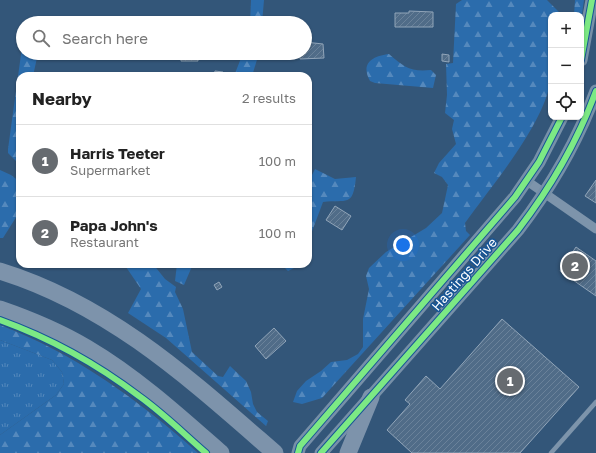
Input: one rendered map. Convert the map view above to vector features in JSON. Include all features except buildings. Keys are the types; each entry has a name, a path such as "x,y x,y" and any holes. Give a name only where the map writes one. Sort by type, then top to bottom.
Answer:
{"highway":[{"path":"0,271 55,293 92,311 127,333 184,373 275,453"},
{"path":"0,309 56,332 86,348 128,375 222,453"},
{"path":"348,453 371,397"}],"street":[{"path":"583,48 592,0"},
{"name":"Hastings Drive","path":"321,453 518,230 545,194 572,148 596,91"},
{"name":"Hastings Drive","path":"298,453 300,446 470,252 527,181 551,141 561,120"},
{"path":"527,181 596,229"}],"lane":[{"path":"551,453 596,402"}],"green space":[{"path":"251,0 264,0 263,16 250,16"},
{"path":"462,0 547,0 559,12 548,12 548,90 546,97 528,135 516,154 465,223 466,231 470,235 322,398 302,404 293,402 297,391 306,381 331,362 347,360 358,354 363,347 363,319 369,289 366,276 369,268 386,252 426,228 442,213 448,185 442,177 434,173 439,163 456,144 452,129 454,120 445,113 447,95 446,64 453,63 456,4"},
{"path":"575,0 584,0 582,12 574,12"},
{"path":"389,54 408,68 431,70 436,75 433,88 375,83 370,81 367,75 367,65 373,59"},
{"path":"20,60 36,60 34,72 19,72"},
{"path":"240,60 257,60 253,72 236,72"},
{"path":"16,91 16,161 8,153"},
{"path":"315,169 335,179 356,177 355,187 351,198 343,201 323,202 312,231 312,175"},
{"path":"0,170 16,179 16,217 3,238 0,238"},
{"path":"127,268 156,268 165,279 176,287 175,292 183,309 192,352 218,376 223,377 230,366 246,381 257,412 268,421 266,426 166,338 128,313 141,289"},
{"path":"177,268 191,268 184,285 175,281"},
{"path":"285,268 294,268 288,271"},
{"path":"0,325 27,336 54,350 105,380 153,415 198,453 0,453 0,435 56,395 64,384 62,372 52,360 0,340"},
{"path":"0,340 52,360 62,372 64,384 56,395 0,435"}],"cycle path":[{"path":"583,48 592,0"},
{"path":"321,453 518,230 562,164 589,110 596,91"},
{"path":"298,453 300,446 515,197 539,162 560,120"},
{"path":"0,320 37,335 107,373 156,409 206,453"}],"place":[{"name":"Papa John's","path":"575,266"},
{"name":"Harris Teeter","path":"510,381"}]}
